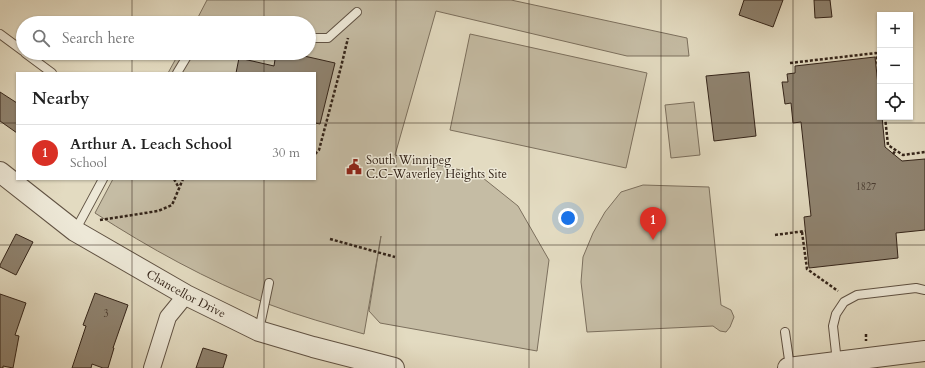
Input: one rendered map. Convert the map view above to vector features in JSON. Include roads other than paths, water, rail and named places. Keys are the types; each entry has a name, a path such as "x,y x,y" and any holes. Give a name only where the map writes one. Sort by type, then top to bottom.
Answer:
{"street":[{"name":"Chancellor Drive","path":"1,175 75,231 186,295 259,331 373,365 394,368"},
{"path":"152,368 168,317 186,295"},
{"path":"789,368 837,362 890,362 925,351"}],"lane":[{"path":"316,38 328,38 357,12"},
{"path":"0,34 16,46"},
{"path":"35,60 51,72"},
{"path":"178,72 185,60"},
{"path":"75,231 102,180"},
{"path":"259,331 269,283"},
{"path":"837,362 833,326 836,314 844,302 857,295 916,288 925,290"},
{"path":"785,332 789,368"}],"place":[{"name":"South Winnipeg C.C-Waverley Heights Site","path":"354,167"},
{"name":"Arthur A. Leach School","path":"653,240"}]}
